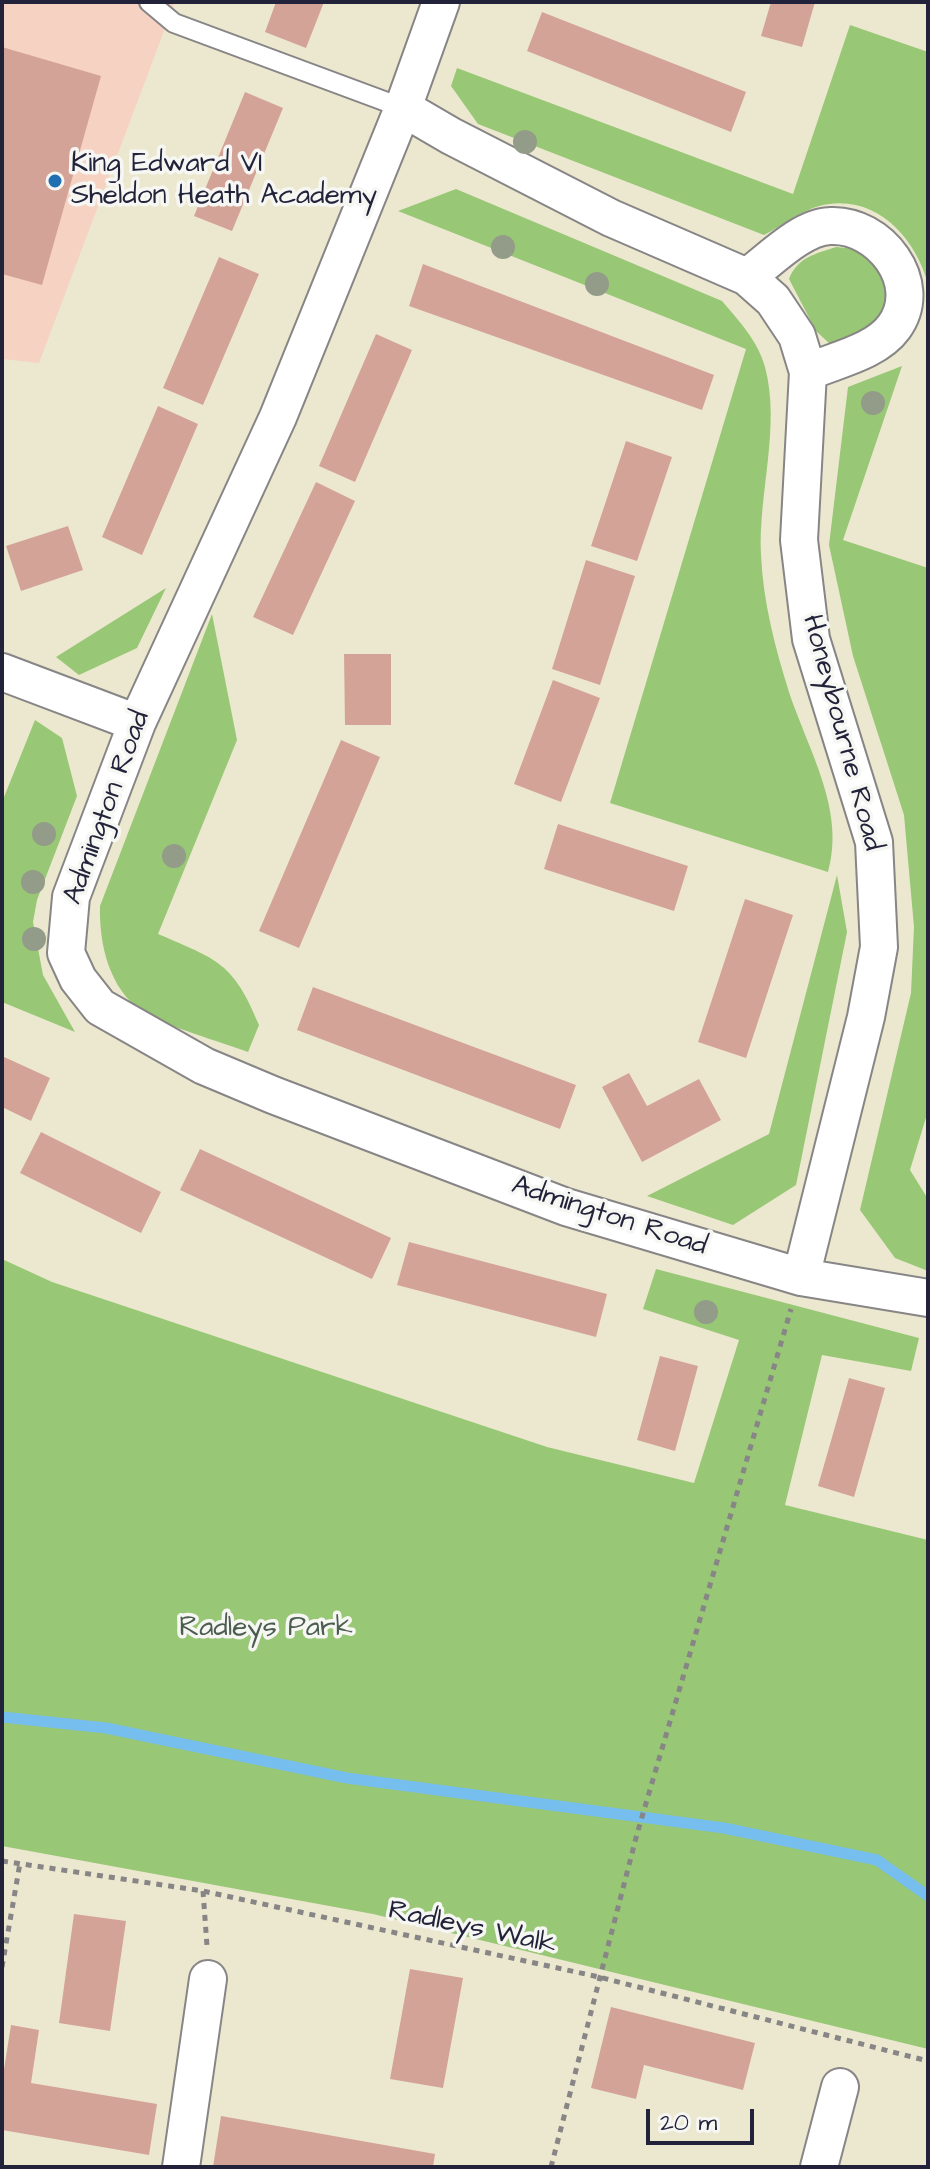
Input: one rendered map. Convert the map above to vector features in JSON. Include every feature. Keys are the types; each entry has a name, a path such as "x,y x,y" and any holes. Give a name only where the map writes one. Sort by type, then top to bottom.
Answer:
{"street":[{"name":"Admington Road","path":"441,2 403,108 278,417 137,723 71,897 66,953 78,979 100,1007 204,1066 566,1207 801,1277 928,1298"},
{"name":"Honeybourne Road","path":"403,108 611,218 747,277 773,300 797,336 808,372 799,540 811,639 874,842 879,947 866,1017 801,1277"},
{"path":"747,277 804,235 827,226 853,228 890,255 903,276 904,307 894,327 880,342 808,372"},
{"path":"2,672 137,723"},
{"path":"181,2167 208,1979"},
{"path":"819,2167 840,2087"}],"lane":[{"path":"149,2 174,23 403,108"}],"path":[{"path":"551,2167 637,1834 801,1277"},
{"name":"Radleys Walk","path":"2,1861 203,1891 599,1977 928,2061"},
{"path":"2,1967 20,1863"},
{"path":"203,1891 208,1979"}],"shaded area":[{"name":"King Edward VI Sheldon Heath Academy","path":"2,2 175,2 39,363 2,359"}],"green space":[{"path":"850,25 928,52 928,284 922,266 902,235 874,212 839,203 819,206 764,235 478,124 451,86 457,68 793,194"},
{"path":"456,189 722,301 758,349 765,367 771,413 761,532 764,590 784,675 829,803 832,849 828,872 610,803 746,349 398,211"},
{"path":"836,247 859,250 872,260 880,271 886,299 877,325 868,334 855,341 830,344 816,331 789,279 802,261"},
{"path":"902,366 843,540 928,568 928,1111 910,1170 928,1199 928,1271 895,1258 860,1210 911,993 914,927 904,815 853,656 829,545 848,387"},
{"path":"166,588 137,648 79,675 56,657"},
{"path":"212,614 237,740 158,934 209,958 231,975 241,988 259,1025 248,1052 165,1023 131,1002 108,965 100,921 100,906"},
{"path":"35,720 62,738 77,796 37,900 33,922 43,975 75,1032 2,1002 2,802"},
{"path":"837,875 847,932 796,1185 733,1225 647,1196 769,1134"},
{"name":"Radleys Park","path":"2,1259 52,1282 547,1447 694,1483 739,1340 643,1309 656,1269 919,1338 911,1371 822,1355 785,1505 928,1540 928,2049 373,1914 2,1846"}],"building":[{"path":"276,2 324,2 306,48 265,32"},
{"path":"771,2 815,2 802,47 761,36"},
{"path":"542,12 746,92 731,132 527,51"},
{"path":"2,47 101,76 42,285 2,274"},
{"path":"245,92 283,108 232,231 194,216"},
{"path":"219,257 259,274 203,405 163,388"},
{"path":"423,264 714,375 702,410 409,306"},
{"path":"376,334 412,350 355,482 319,466"},
{"path":"158,406 198,424 142,555 102,537"},
{"path":"626,441 672,457 637,561 591,546"},
{"path":"316,482 355,501 293,635 253,617"},
{"path":"68,526 83,570 21,591 6,546"},
{"path":"586,560 635,576 600,685 552,669"},
{"path":"344,654 391,654 391,725 345,725"},
{"path":"553,680 600,698 561,802 514,784"},
{"path":"341,740 380,757 299,948 259,931"},
{"path":"558,824 688,866 674,911 544,869"},
{"path":"745,899 793,915 746,1058 698,1042"},
{"path":"313,987 576,1085 560,1129 297,1030"},
{"path":"2,1056 50,1078 31,1121 2,1107"},
{"path":"629,1073 647,1106 699,1079 721,1120 642,1162 602,1087"},
{"path":"41,1132 161,1192 141,1233 20,1173"},
{"path":"200,1149 391,1238 372,1279 180,1190"},
{"path":"409,1242 607,1294 596,1337 397,1285"},
{"path":"660,1356 698,1366 675,1451 637,1440"},
{"path":"849,1378 885,1388 854,1497 818,1486"},
{"path":"74,1914 126,1921 110,2031 59,2023"},
{"path":"410,1969 463,1978 443,2088 390,2079"},
{"path":"611,2007 755,2043 743,2090 644,2065 636,2099 591,2088"},
{"path":"11,2025 39,2030 31,2083 157,2104 149,2155 2,2130 2,2082"},
{"path":"221,2116 435,2154 433,2167 213,2167"}],"waterway":[{"path":"2,1717 106,1728 347,1778 724,1828 877,1860 928,1896"}],"place":[{"name":"King Edward VI Sheldon Heath Academy","path":"55,181"}]}
